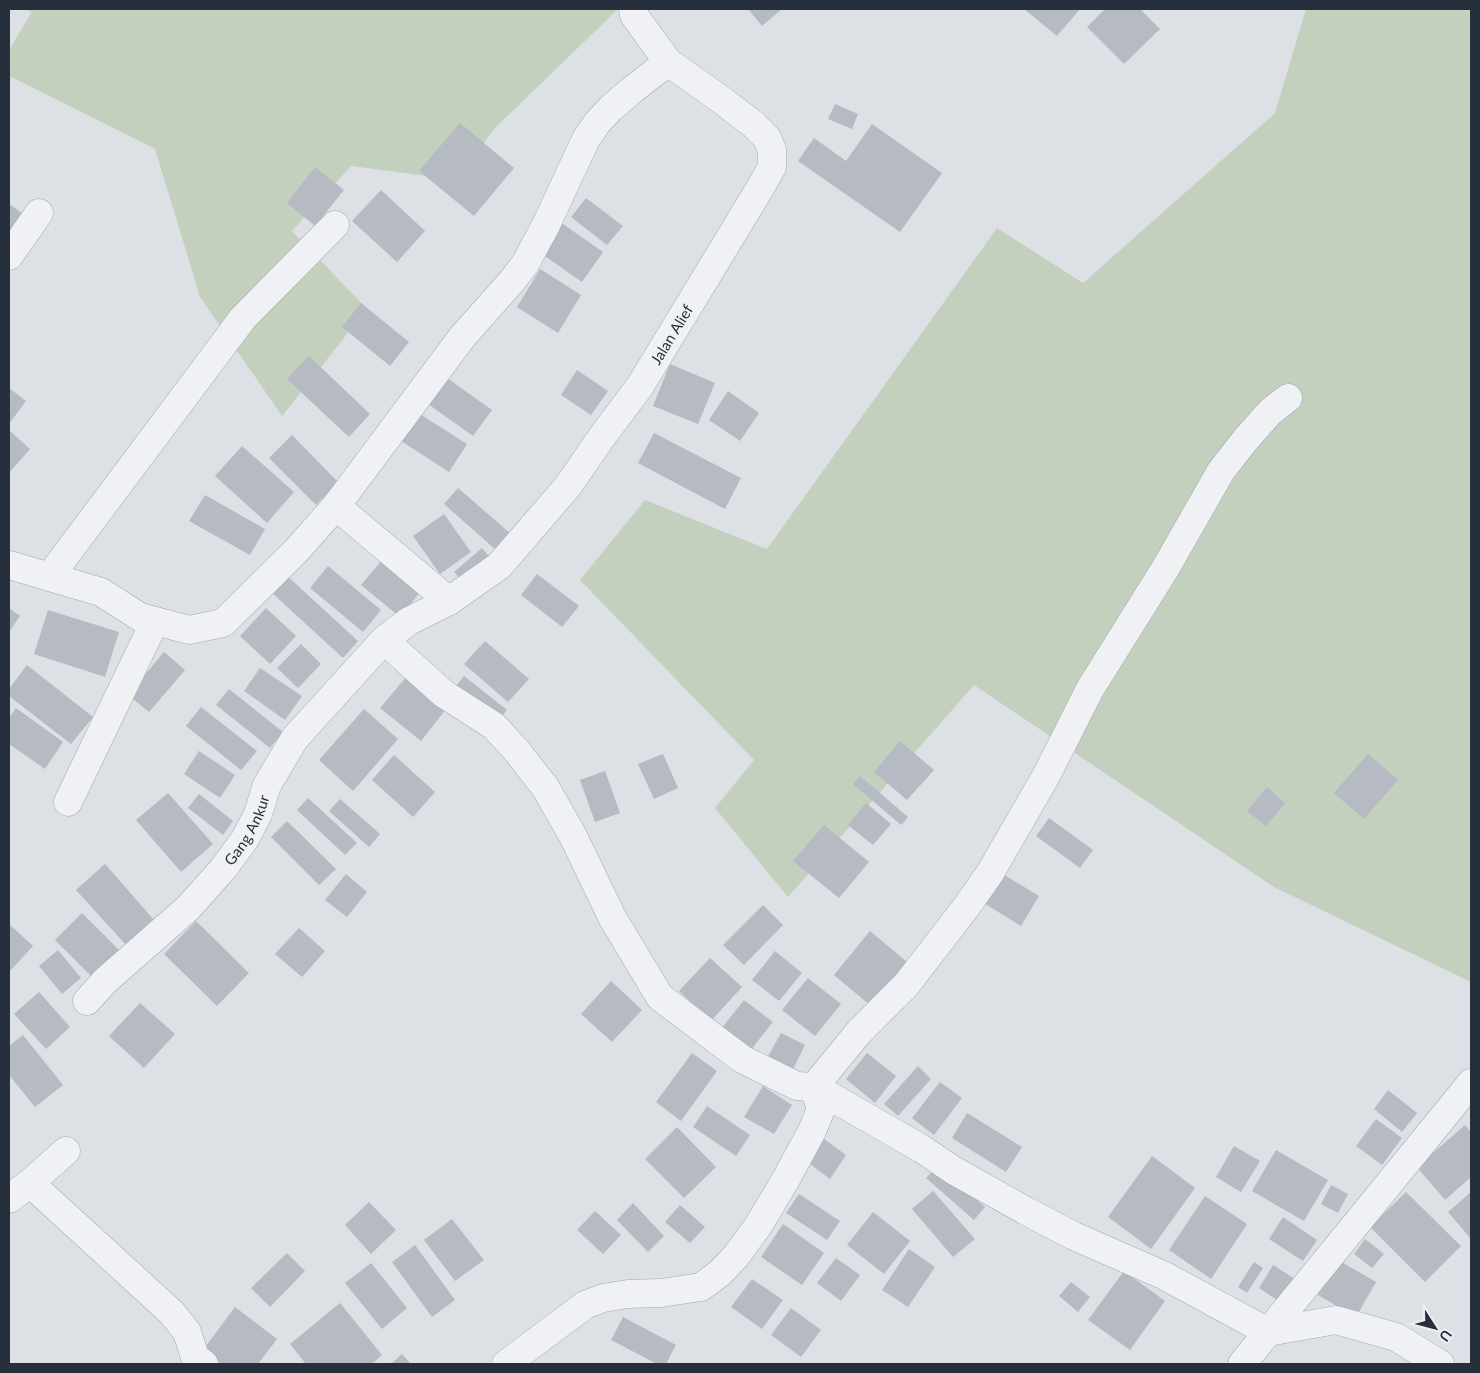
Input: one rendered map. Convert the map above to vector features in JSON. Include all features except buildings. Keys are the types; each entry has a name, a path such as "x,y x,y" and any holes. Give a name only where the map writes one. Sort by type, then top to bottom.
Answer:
{"street":[{"name":"Jalan Alief","path":"384,640 409,621 449,601 499,566 568,486 640,386 772,167 772,150 767,138 753,124 668,62 634,15 633,9"},
{"path":"9,565 101,592 140,617 189,630 223,623 294,552 336,506 463,336 525,264 546,226 586,139 597,123 611,108 668,62"},
{"path":"9,256 40,213"},
{"path":"50,576 244,318 335,226"},
{"path":"814,1087 859,1032 906,985 990,873 1046,776 1090,689 1165,569 1222,471 1246,439 1270,412 1288,398"},
{"path":"336,506 449,601"},
{"path":"68,802 155,621"},
{"path":"384,640 444,694 494,726 516,750 545,787 573,836 612,917 660,997 742,1059 797,1086 814,1087 1026,1211 1074,1236 1163,1275 1268,1332 1336,1320 1396,1337 1440,1364"},
{"name":"Gang Ankur","path":"87,1001 105,981 188,908 223,869 245,839 258,814 267,785 295,738 384,640"},
{"path":"1242,1364 1471,1083"},
{"path":"506,1364 585,1305 603,1298 620,1295 661,1293 701,1287 720,1273 736,1256 758,1226 812,1131 821,1109 814,1087"},
{"path":"66,1151 19,1191 172,1313 187,1332 195,1357 204,1364"}],"green space":[{"path":"25,9 618,9 494,129 457,180 351,166 292,231 367,309 282,416 200,297 155,149 9,76 9,50 32,12"},
{"path":"1306,9 1471,9 1471,982 1274,887 974,685 788,897 715,808 754,760 580,580 645,500 767,549 997,228 1083,283 1275,113"}]}
